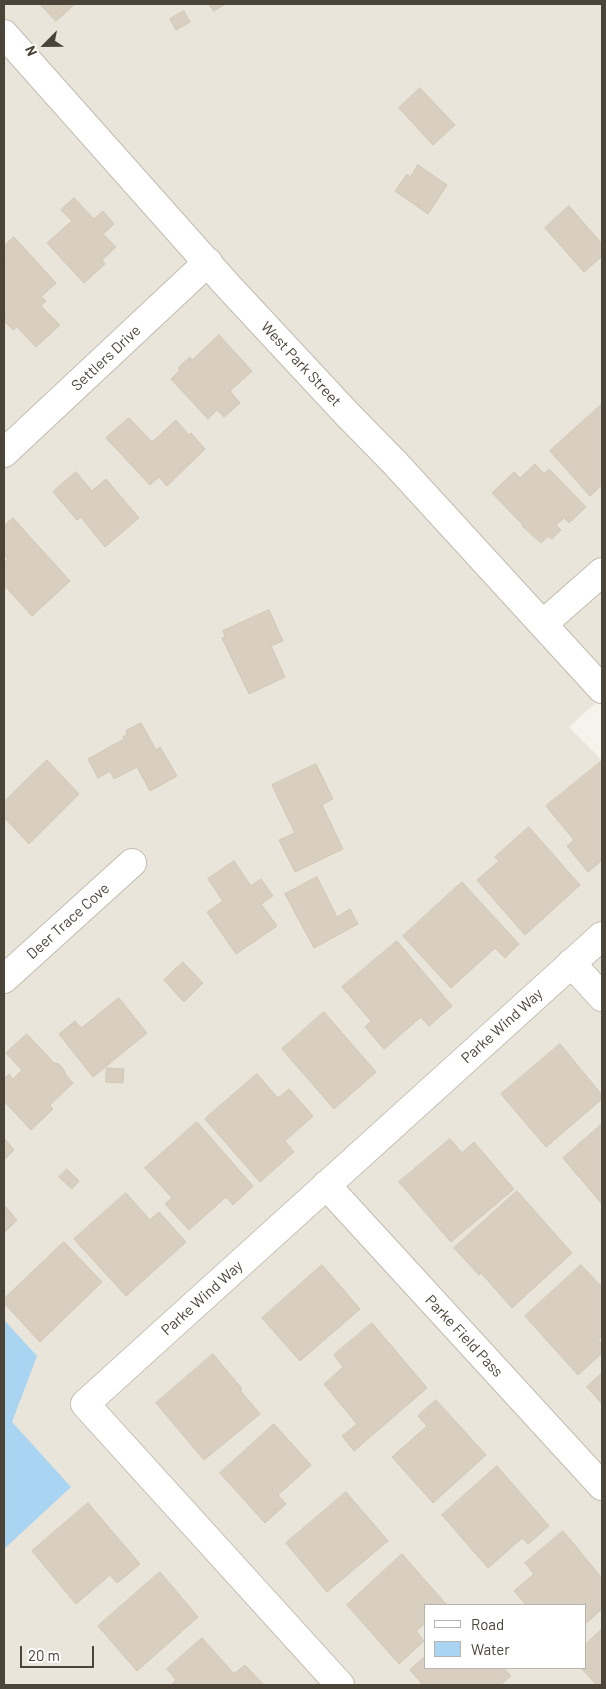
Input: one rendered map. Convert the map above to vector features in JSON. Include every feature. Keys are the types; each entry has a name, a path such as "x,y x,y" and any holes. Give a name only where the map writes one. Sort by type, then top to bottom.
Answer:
{"street":[{"name":"West Park Street","path":"4,34 208,262 602,689"},
{"name":"Settlers Drive","path":"4,453 208,262"},
{"path":"543,624 602,572"},
{"name":"Deer Trace Cove","path":"4,979 132,863"},
{"name":"Parke Wind Way","path":"340,1685 84,1404 602,936"},
{"path":"571,963 602,997"},
{"name":"Parke Field Pass","path":"326,1185 602,1486"}],"shaded area":[{"path":"4,4 602,4 602,697 569,727 602,760 602,1685 4,1685"}],"water":[{"path":"4,1320 37,1356 12,1422 71,1487 4,1549"}],"building":[{"path":"40,4 75,4 56,21"},
{"path":"209,4 225,4 214,11"},
{"path":"184,11 190,22 176,30 170,19"},
{"path":"420,88 455,125 433,145 399,108"},
{"path":"418,165 447,185 428,214 395,191 407,174 410,177"},
{"path":"74,198 94,219 103,211 114,224 103,234 116,247 102,260 105,264 84,283 47,243 72,221 61,210"},
{"path":"569,206 602,244 602,256 584,272 545,228"},
{"path":"14,237 56,283 41,297 46,301 41,306 60,325 36,347 17,327 13,330 4,321 4,246"},
{"path":"219,335 252,371 230,391 240,403 224,417 217,410 208,419 171,379 180,370 178,368 190,357 192,360"},
{"path":"602,404 602,485 590,496 550,451"},
{"path":"129,418 152,442 176,420 205,449 167,486 159,477 150,485 106,438"},
{"path":"535,464 544,474 549,469 586,507 569,523 564,518 556,525 561,530 552,539 548,536 541,543 522,526 492,493 514,472 520,478"},
{"path":"76,472 92,491 106,479 139,518 105,547 81,517 77,520 53,492"},
{"path":"13,518 70,581 32,616 4,585 4,562 8,559 4,555 4,526"},
{"path":"269,610 283,641 271,646 285,677 249,694 222,638 225,637 223,631"},
{"path":"141,723 156,750 160,747 177,776 150,791 137,767 114,779 110,771 98,778 88,759 124,739 123,737 127,734 126,731"},
{"path":"47,760 79,794 29,844 4,817 4,802"},
{"path":"602,761 602,860 588,872 567,846 574,840 546,806"},
{"path":"316,764 333,799 322,805 343,849 295,872 279,840 295,833 272,785"},
{"path":"529,827 580,885 525,935 477,880 499,861 495,857"},
{"path":"234,861 251,886 261,879 273,896 261,904 277,926 236,954 207,912 223,901 208,879"},
{"path":"317,877 337,917 350,909 358,924 314,948 285,894"},
{"path":"462,882 519,944 505,958 495,948 451,988 403,936"},
{"path":"397,941 452,1006 429,1026 421,1017 384,1049 365,1027 371,1021 342,987"},
{"path":"183,962 203,983 184,1002 164,980"},
{"path":"119,998 147,1033 93,1077 59,1034 75,1021 81,1028"},
{"path":"324,1012 376,1072 334,1109 282,1049"},
{"path":"27,1034 54,1063 59,1064 73,1083 50,1105 53,1109 31,1130 4,1101 4,1079 9,1074 13,1079 22,1070 6,1053"},
{"path":"560,1044 602,1095 602,1099 546,1147 501,1094"},
{"path":"107,1068 124,1069 123,1083 106,1082"},
{"path":"257,1074 278,1098 289,1089 313,1116 285,1141 294,1152 260,1182 205,1119"},
{"path":"197,1122 253,1186 233,1205 226,1197 189,1230 165,1204 172,1198 145,1168"},
{"path":"602,1124 602,1204 563,1158"},
{"path":"4,1138 14,1150 4,1160"},
{"path":"450,1139 462,1153 474,1142 514,1189 451,1242 399,1182"},
{"path":"67,1169 79,1181 72,1189 59,1177"},
{"path":"517,1191 572,1253 512,1308 481,1273 479,1275 454,1248"},
{"path":"126,1193 150,1220 159,1212 186,1242 126,1296 74,1239"},
{"path":"4,1205 17,1220 4,1233"},
{"path":"64,1242 102,1282 40,1342 4,1303 4,1299"},
{"path":"322,1265 360,1309 300,1361 262,1318"},
{"path":"581,1265 602,1287 602,1336 598,1340 602,1345 602,1353 578,1375 525,1316"},
{"path":"372,1323 427,1388 354,1451 342,1436 357,1424 324,1384 343,1367 334,1355"},
{"path":"213,1354 260,1414 204,1460 156,1403"},
{"path":"602,1373 602,1404 587,1387"},
{"path":"436,1400 486,1455 433,1503 392,1457 427,1426 418,1416"},
{"path":"274,1424 311,1465 278,1495 286,1504 265,1523 220,1473"},
{"path":"497,1466 549,1526 528,1544 522,1538 488,1568 442,1515"},
{"path":"346,1492 388,1541 327,1592 286,1543"},
{"path":"88,1503 140,1564 117,1583 110,1575 76,1604 32,1551"},
{"path":"563,1531 602,1578 602,1609 586,1623 586,1604 525,1604 514,1591 534,1574 525,1563"},
{"path":"402,1554 446,1604 424,1604 424,1624 416,1631 424,1641 399,1664 347,1605"},
{"path":"160,1572 198,1617 137,1671 98,1626"},
{"path":"602,1629 602,1685 597,1685 582,1669 586,1669 586,1644"},
{"path":"202,1638 234,1674 245,1665 264,1685 171,1685 176,1680 167,1669"},
{"path":"424,1658 424,1669 505,1669 511,1676 500,1685 423,1685 410,1670"}]}
